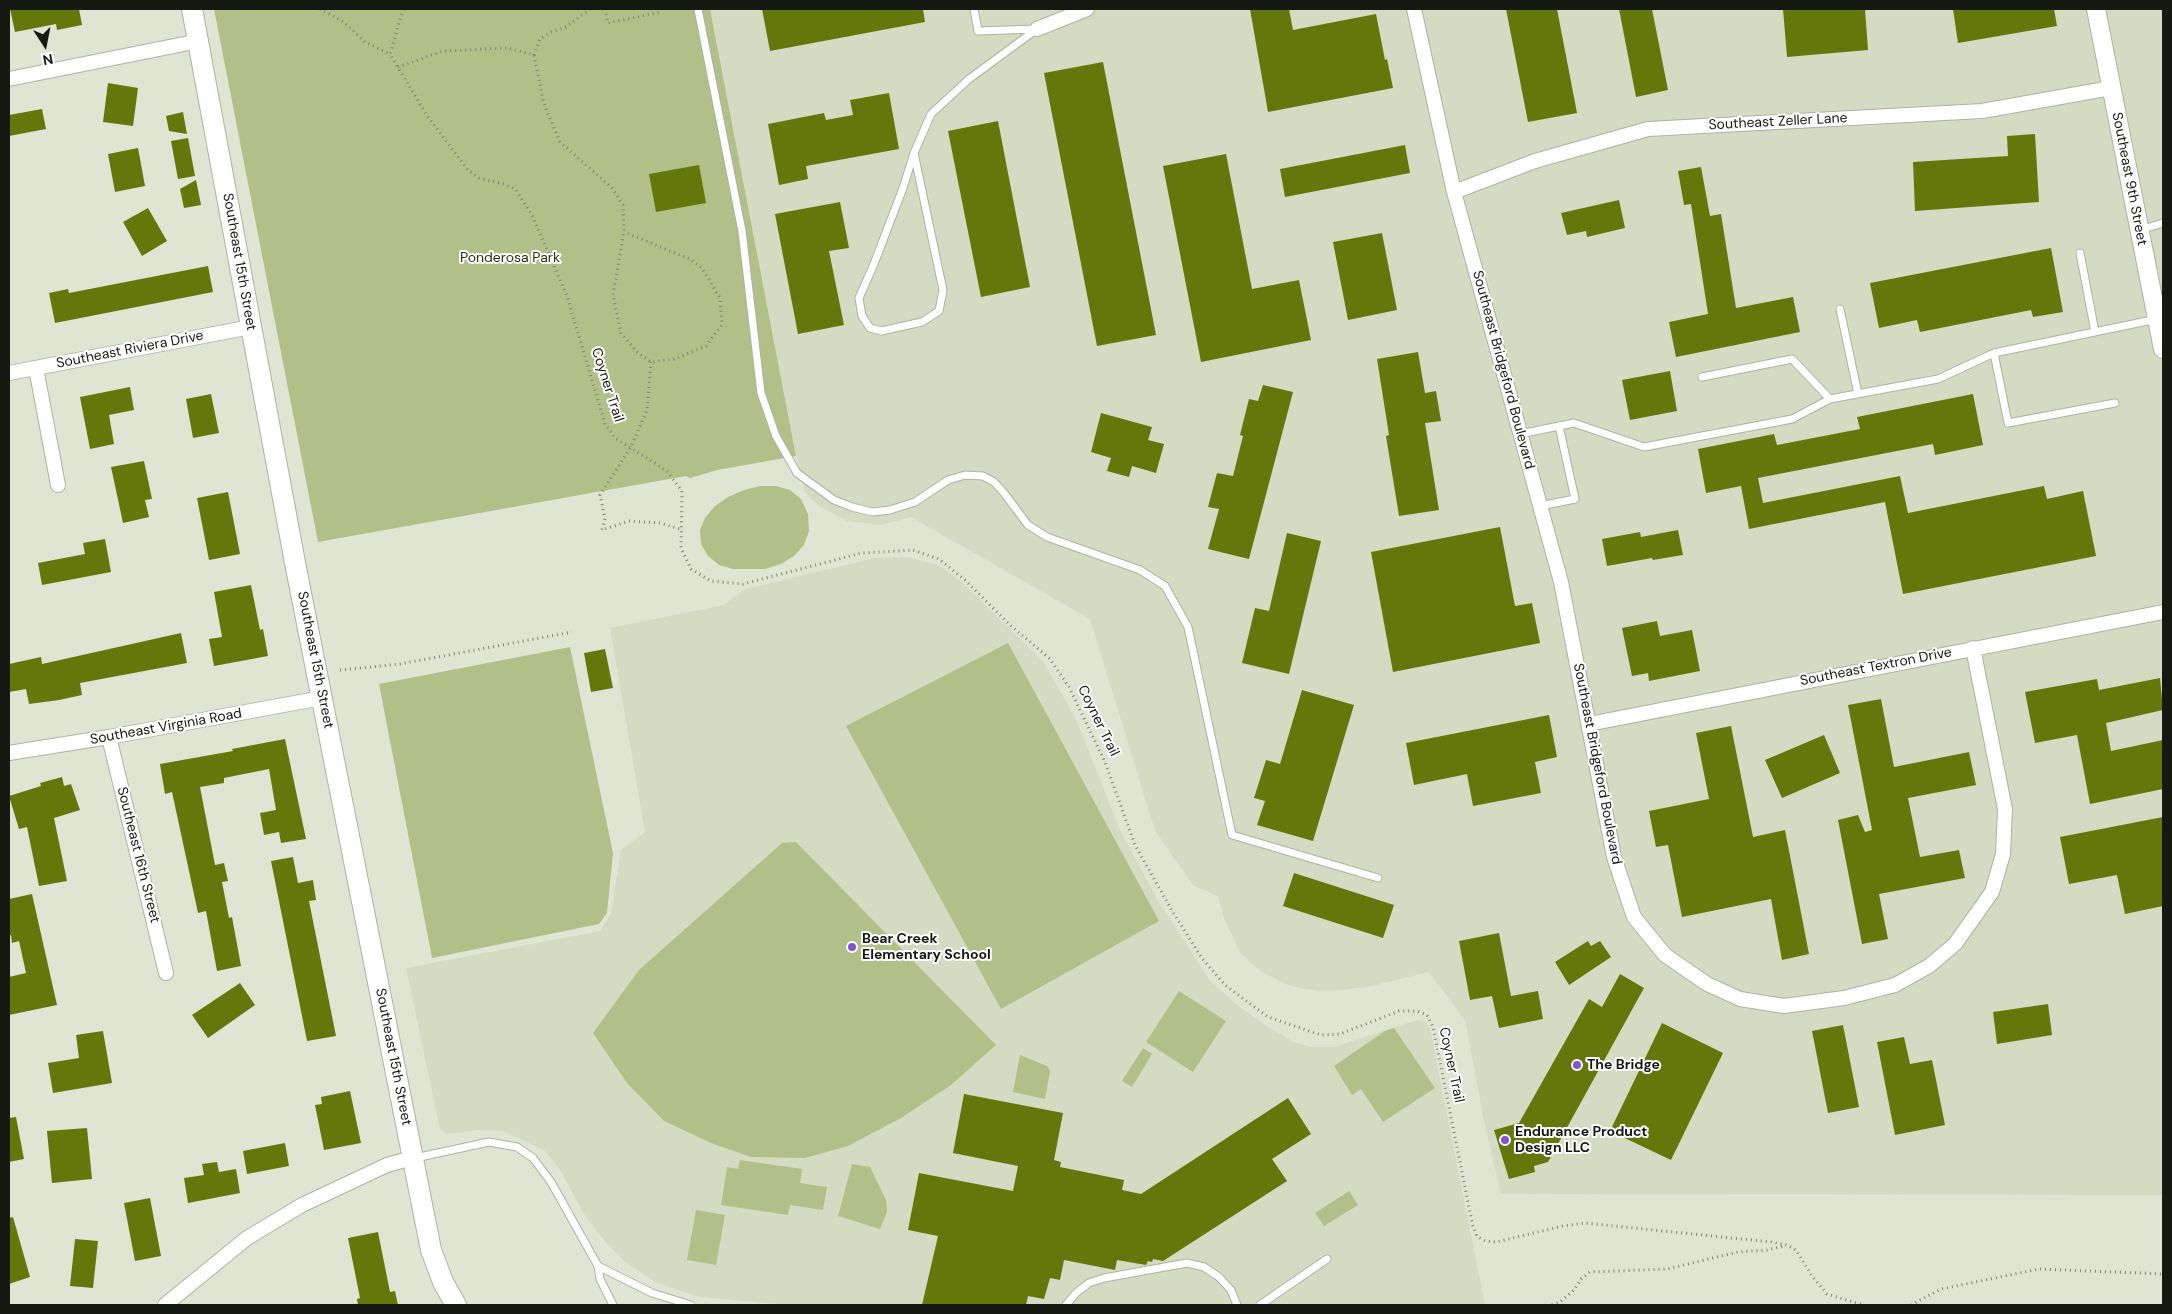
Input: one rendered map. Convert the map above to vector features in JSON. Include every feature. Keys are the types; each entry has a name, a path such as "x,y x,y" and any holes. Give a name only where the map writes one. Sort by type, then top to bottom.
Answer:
{"main road":[{"name":"Southeast 15th Street","path":"192,9 322,698 412,1158 431,1250 443,1282 456,1305"}],"street":[{"path":"1037,29 1087,9"},
{"name":"Southeast Bridgeford Boulevard","path":"1414,9 1454,192 1561,582 1614,857 1634,917 1665,955 1707,984 1740,999 1784,1006 1844,998 1895,985 1929,966 1955,944 1992,892 2003,854 2005,809 1973,648"},
{"name":"Southeast 9th Street","path":"2096,9 2163,350"},
{"path":"9,79 199,41"},
{"name":"Southeast Zeller Lane","path":"1454,192 1535,161 1648,129 1982,111 2111,88"},
{"name":"Southeast Riviera Drive","path":"9,373 251,327"},
{"path":"36,368 58,485"},
{"name":"Southeast Textron Drive","path":"1589,724 2163,612"},
{"name":"Southeast Virginia Road","path":"9,753 109,738 322,698"},
{"name":"Southeast 16th Street","path":"109,738 166,974"},
{"path":"165,1305 247,1238 311,1201 388,1165 412,1158"}],"lane":[{"path":"698,9 742,231 761,393 776,436 797,473 834,500 872,512 890,510 915,502 948,480 965,475 983,476 994,482 1028,525 1047,537 1140,570 1165,586 1188,627 1232,835 1378,878"},
{"path":"974,9 978,31 1037,29"},
{"path":"914,153 943,290 939,311 922,322 881,331 870,328 862,316 859,298 904,188 914,153 931,114 969,79 1037,29"},
{"path":"2140,230 2163,223"},
{"path":"2080,253 2095,332"},
{"path":"1840,309 1858,394"},
{"path":"1520,434 1574,423 1644,447 1792,419 1830,399 1938,379 1994,353 2157,319"},
{"path":"1994,353 2008,423 2115,403"},
{"path":"1702,377 1792,359 1830,399"},
{"path":"1540,506 1575,498 1559,426"},
{"path":"412,1158 489,1142 517,1147 533,1158 550,1182 598,1266 600,1279 613,1305"},
{"path":"1260,1305 1327,1259"},
{"path":"1066,1305 1083,1288 1104,1278 1187,1263 1204,1268 1219,1277 1231,1290 1237,1305"},
{"path":"598,1266 652,1292 691,1305"}],"path":[{"path":"320,9 344,22 365,42 390,54 403,9"},
{"path":"590,9 566,27 551,32 540,39 534,56 544,104 560,142 612,188 623,205 624,232 613,295 621,333 638,353 650,362 675,359 706,346 722,325 720,298 702,268 690,259 624,232"},
{"path":"605,9 608,23 660,12"},
{"path":"398,67 443,52 507,48 534,56"},
{"name":"Coyner Trail","path":"390,54 426,114 468,170 479,178 504,184 516,190 532,215 567,296 605,424 614,438 667,471 682,491 681,548 691,569 711,581 743,584 862,553 912,550 939,559 965,580 1010,625 1050,659 1070,687 1105,762 1135,845 1171,910 1201,957 1225,985 1268,1017 1322,1035 1340,1034 1399,1011 1417,1011 1427,1014 1433,1027 1473,1227 1478,1236 1485,1241 1496,1242 1563,1226 1585,1223 1787,1245"},
{"path":"650,362 647,410 631,447 600,495 605,518 602,530 629,521 660,523 680,529"},
{"path":"340,670 400,664 572,632"},
{"path":"1552,1305 1560,1302 1574,1290 1580,1279 1590,1272 1666,1269 1738,1252 1767,1250 1787,1245 1796,1250 1812,1276 1827,1294 1863,1305"},
{"path":"1911,1305 1941,1289 2039,1269 2163,1274"}],"shaded area":[{"path":"710,9 2163,9 2163,1195 1501,1194 1485,1126 1465,1020 1429,972 1372,986 1317,991 1290,986 1262,972 1240,953 1224,918 1218,896 1194,886 1155,831 1090,619 911,517 881,525 847,521 818,505 805,493 796,456"},
{"name":"Bear Creek Elementary School","path":"907,557 938,565 961,581 1043,661 1076,719 1120,830 1158,901 1211,982 1241,1008 1267,1026 1294,1042 1313,1047 1334,1047 1417,1020 1425,1022 1430,1028 1485,1305 788,1305 699,1297 655,1282 625,1262 606,1243 584,1214 560,1170 545,1151 504,1131 480,1130 447,1134 440,1129 406,968 600,931 611,914 621,850 645,832 610,628 724,605 746,589 875,558"}],"green space":[{"name":"Ponderosa Park","path":"214,9 710,9 796,456 717,470 690,478 686,476 318,542"},
{"path":"760,486 776,486 790,490 801,499 808,514 809,531 804,545 794,556 781,564 765,569 733,569 719,565 708,556 701,544 700,530 705,518 715,506 728,497"},
{"path":"1008,643 1159,921 1001,1009 846,726"},
{"path":"570,647 613,853 607,913 599,924 432,958 379,684"},
{"path":"796,842 996,1045 951,1085 901,1118 848,1146 805,1158 751,1157 711,1143 664,1121 627,1083 593,1033 639,970 782,843"},
{"path":"1179,991 1226,1021 1193,1072 1146,1042"},
{"path":"1394,1028 1435,1088 1383,1122 1361,1089 1352,1095 1334,1066 1385,1031"},
{"path":"1143,1048 1152,1054 1132,1087 1122,1081"},
{"path":"1020,1055 1047,1066 1050,1071 1045,1099 1013,1092"},
{"path":"740,1160 802,1169 800,1183 827,1187 823,1210 790,1205 788,1215 721,1205 727,1167 738,1169"},
{"path":"852,1164 870,1167 886,1200 887,1212 880,1229 838,1216"},
{"path":"1349,1191 1358,1205 1324,1226 1315,1213"},
{"path":"696,1210 725,1215 716,1265 687,1260"}],"building":[{"path":"10,9 79,9 82,25 57,30 56,24 15,32"},
{"path":"762,9 923,9 925,22 770,51"},
{"path":"1250,9 1289,9 1293,30 1376,14 1385,60 1387,59 1393,88 1268,112"},
{"path":"1506,9 1557,9 1577,113 1528,122"},
{"path":"1619,9 1652,9 1668,90 1636,97"},
{"path":"1783,9 1865,9 1868,50 1787,57"},
{"path":"1953,9 2054,9 2057,26 1958,43"},
{"path":"1103,62 1156,335 1097,346 1044,73"},
{"path":"108,83 138,88 133,126 103,122"},
{"path":"889,93 899,149 806,166 808,179 779,185 768,124 824,113 826,120 853,115 850,100"},
{"path":"42,109 46,129 9,136 9,115"},
{"path":"183,112 187,134 169,131 166,116"},
{"path":"998,121 1030,287 981,297 948,131"},
{"path":"2035,134 2039,202 1915,211 1913,162 2008,156 2007,136"},
{"path":"188,138 195,176 178,179 171,141"},
{"path":"1405,145 1410,173 1285,197 1280,169"},
{"path":"138,148 145,186 115,192 108,154"},
{"path":"1226,154 1252,289 1299,280 1311,340 1201,362 1163,166"},
{"path":"699,165 706,203 656,212 649,174"},
{"path":"1701,167 1710,216 1721,214 1736,308 1793,297 1800,332 1676,357 1669,322 1708,314 1691,204 1684,205 1678,171"},
{"path":"196,180 201,205 184,208 180,189"},
{"path":"1619,200 1625,228 1587,237 1586,231 1567,235 1561,213"},
{"path":"840,202 849,248 829,251 844,325 798,334 775,214"},
{"path":"148,208 167,241 142,256 123,222"},
{"path":"1382,233 1397,310 1348,320 1333,242"},
{"path":"2051,248 2063,312 2033,317 2031,310 1920,332 1917,320 1879,328 1870,283"},
{"path":"208,266 213,292 55,323 49,293 68,289 69,293"},
{"path":"1418,352 1425,393 1436,391 1441,421 1425,423 1439,510 1399,516 1386,436 1389,435 1377,359"},
{"path":"1670,371 1677,411 1630,420 1622,380"},
{"path":"1263,385 1293,392 1249,559 1208,549 1219,509 1208,507 1217,473 1233,476 1243,436 1240,435 1249,399 1258,401"},
{"path":"130,387 134,410 109,415 114,444 90,449 80,397"},
{"path":"211,394 219,433 193,438 186,399"},
{"path":"1973,394 1983,445 1935,455 1933,444 1758,478 1763,503 1900,476 1908,513 2044,486 2047,499 2083,491 2096,556 1903,594 1885,502 1749,529 1741,486 1706,493 1698,449 1774,434 1777,445 1860,429 1857,417"},
{"path":"1101,413 1152,427 1148,440 1164,444 1156,473 1132,466 1129,477 1107,471 1111,458 1091,452"},
{"path":"144,461 152,499 145,500 149,517 123,523 111,467"},
{"path":"228,492 240,554 209,560 197,498"},
{"path":"1500,527 1515,606 1532,603 1540,643 1393,672 1371,552"},
{"path":"1678,530 1683,555 1607,566 1602,539 1640,532 1641,537"},
{"path":"1287,533 1321,541 1289,674 1242,663 1255,608 1269,611"},
{"path":"105,539 111,572 42,585 38,563 85,554 83,543"},
{"path":"251,585 260,630 263,629 268,656 214,666 209,639 222,637 214,592"},
{"path":"1657,621 1660,636 1692,630 1700,671 1649,681 1648,673 1632,676 1622,628"},
{"path":"181,633 187,663 80,683 82,695 59,700 29,704 26,689 9,692 9,664 41,657 42,664"},
{"path":"605,649 613,688 591,692 584,653"},
{"path":"2160,678 2163,710 2106,723 2111,751 2163,740 2163,789 2090,804 2077,735 2035,743 2025,692 2097,679 2099,690"},
{"path":"1302,690 1354,705 1313,841 1257,825 1265,801 1254,798 1266,760 1280,764"},
{"path":"1881,699 1894,767 1969,752 1976,785 1908,798 1920,857 1959,850 1965,878 1879,894 1888,939 1862,944 1838,820 1858,815 1865,832 1872,830 1848,705"},
{"path":"1549,715 1557,757 1535,762 1541,793 1473,806 1467,774 1414,785 1406,743"},
{"path":"1731,726 1753,837 1785,830 1809,954 1782,960 1771,899 1682,917 1668,845 1656,847 1649,811 1709,799 1696,733"},
{"path":"1824,735 1840,773 1782,798 1765,760"},
{"path":"285,739 306,839 281,843 279,832 264,835 260,813 276,810 269,769 224,778 224,783 200,787 215,865 224,863 228,881 222,882 229,918 232,917 241,966 217,971 206,911 198,913 172,792 165,794 160,764 233,751 232,749"},
{"path":"62,777 64,786 71,784 80,810 54,818 67,881 39,886 27,827 19,829 9,796 41,786 40,783"},
{"path":"2163,817 2163,906 2125,914 2117,875 2069,884 2060,837"},
{"path":"293,857 298,883 313,880 316,900 309,901 336,1036 307,1041 271,861"},
{"path":"1294,873 1394,905 1383,938 1283,906"},
{"path":"32,894 57,1005 9,1015 9,977 26,973 19,941 12,943 11,935 9,936 9,899"},
{"path":"1499,933 1511,996 1538,991 1543,1019 1499,1028 1492,996 1470,1000 1459,941"},
{"path":"1588,941 1591,946 1600,941 1611,957 1569,985 1555,962"},
{"name":"The Bridge","path":"1620,974 1644,988 1548,1162 1534,1166 1535,1172 1509,1179 1494,1130 1519,1123 1589,999 1602,1007"},
{"path":"240,983 255,1005 208,1038 192,1015"},
{"path":"2048,1004 2052,1035 1997,1044 1993,1012"},
{"path":"1662,1023 1723,1053 1671,1160 1610,1131"},
{"path":"1843,1025 1859,1107 1828,1113 1812,1031"},
{"path":"103,1031 112,1083 53,1093 48,1063 79,1058 76,1035"},
{"path":"1904,1037 1910,1064 1932,1060 1945,1125 1895,1135 1877,1042"},
{"path":"350,1091 361,1143 324,1150 315,1105 322,1104 321,1097"},
{"path":"964,1094 1063,1113 1054,1160 1061,1162 1060,1167 1124,1180 1122,1190 1141,1194 1288,1098 1311,1134 1272,1159 1287,1181 1163,1261 1153,1259 1152,1262 1148,1261 1146,1265 1117,1260 1115,1270 1064,1260 1060,1280 1050,1278 1044,1299 1028,1296 1026,1305 922,1305 938,1236 908,1230 919,1173 1013,1191 1018,1166 953,1153"},
{"path":"16,1117 24,1159 9,1162 9,1118"},
{"path":"87,1128 92,1179 52,1183 47,1131"},
{"path":"285,1143 289,1166 247,1174 243,1151"},
{"path":"217,1162 219,1172 236,1169 240,1193 188,1203 184,1178 204,1175 202,1164"},
{"path":"150,1198 161,1256 135,1261 124,1203"},
{"path":"13,1217 30,1277 9,1284 9,1218"},
{"path":"378,1232 390,1292 395,1291 398,1305 358,1305 357,1299 360,1298 348,1238"},
{"path":"75,1239 98,1241 93,1288 70,1286"}],"place":[{"name":"Bear Creek Elementary School","path":"852,947"},
{"name":"The Bridge","path":"1577,1065"},
{"name":"Endurance Product Design LLC","path":"1505,1140"}]}
